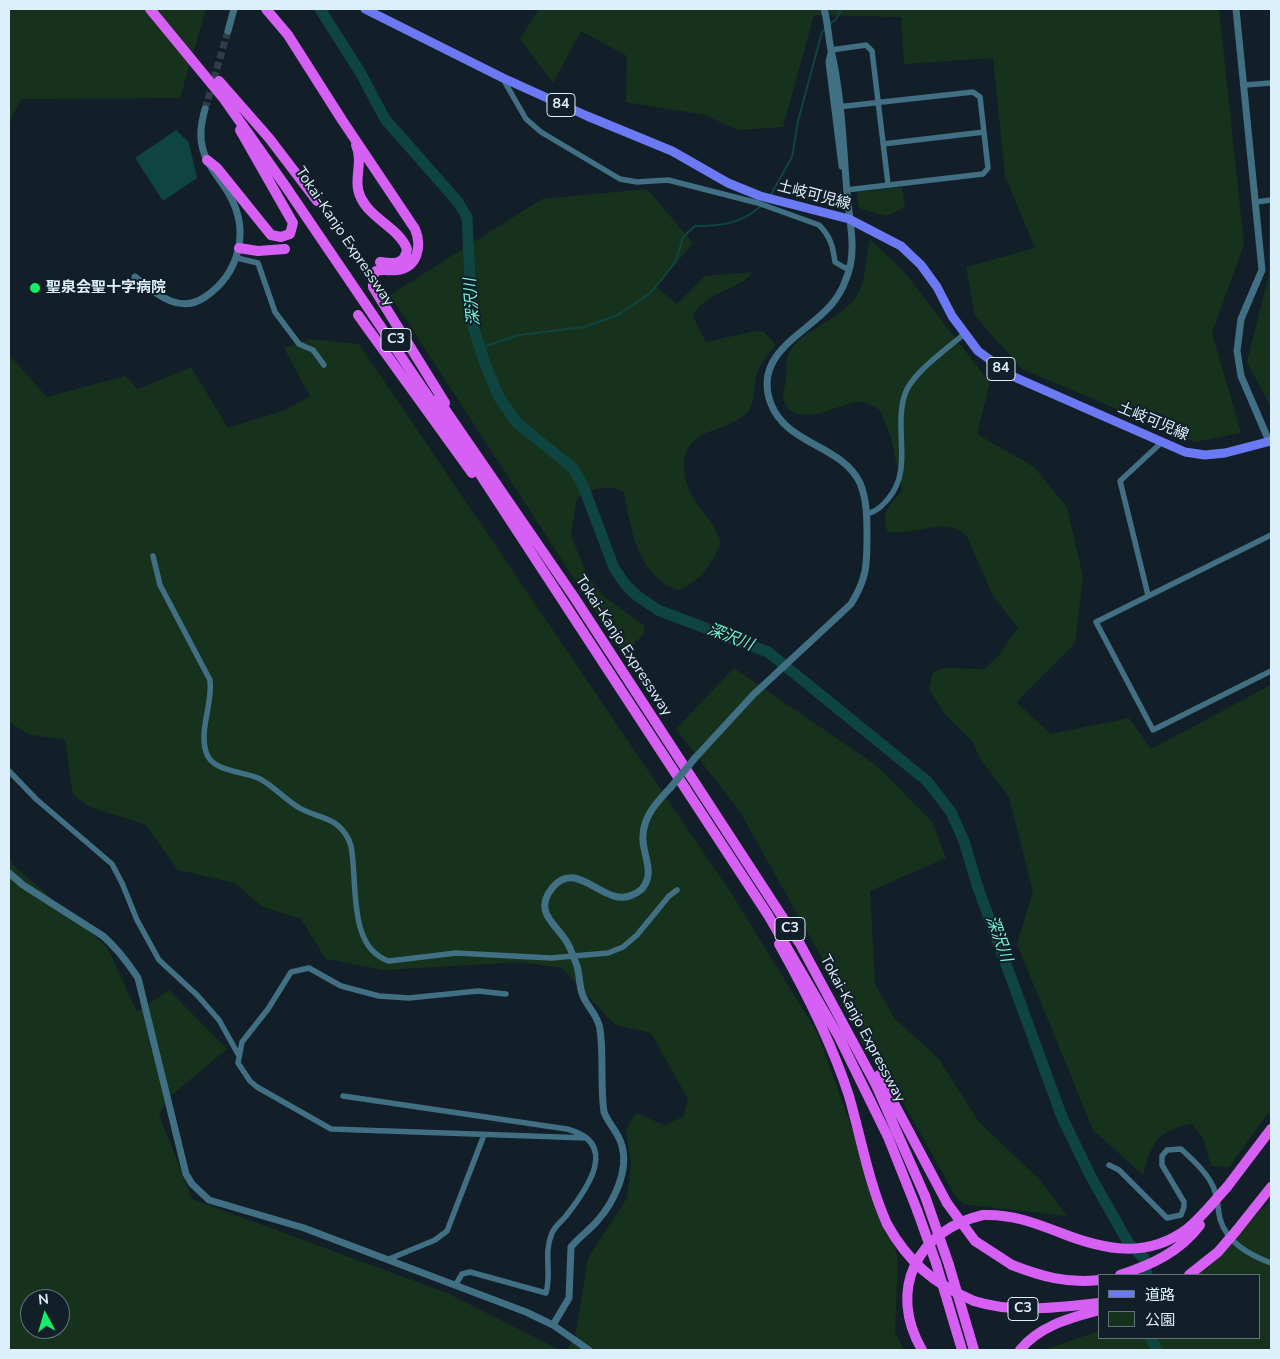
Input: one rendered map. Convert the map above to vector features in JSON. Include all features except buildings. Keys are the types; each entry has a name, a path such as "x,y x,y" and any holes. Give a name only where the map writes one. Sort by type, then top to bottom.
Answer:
{"highway":[{"name":"Tokai-Kanjo Expressway","path":"150,9 199,60 274,160 402,349 462,432 705,796 800,944 831,998 890,1114 925,1196 949,1265 974,1350"},
{"name":"Tokai-Kanjo Expressway","path":"156,9 261,150 527,545 799,964 839,1037 885,1130 936,1263 962,1350"},
{"path":"266,9 288,34 342,120 407,214 415,229 419,241 418,254 411,263 397,270 376,272 373,276 373,287 400,326 462,432"},
{"path":"175,36 236,124 293,223 290,234 282,237 271,235 217,168 207,160"},
{"path":"175,36 268,138 317,201"},
{"path":"342,120 359,154 357,181 359,195 372,212 402,239 407,249 404,260 399,263 380,262"},
{"path":"238,253 285,249"},
{"path":"358,315 481,485 527,545"},
{"name":"C3","path":"726,850 802,986 839,1068 872,1183 887,1224 906,1254 917,1266 948,1290 974,1301 988,1305 1025,1309 1098,1310"},
{"path":"831,998 865,1051 947,1203 975,1241 1012,1265 1032,1273 1066,1281 1098,1280"},
{"path":"1123,1274 1156,1263 1198,1228 1271,1129"},
{"path":"922,1350 911,1327 908,1310 908,1284 918,1259 934,1238 954,1224 983,1215 1012,1216 1097,1246 1134,1250 1162,1243 1183,1232 1227,1187"},
{"path":"1190,1274 1218,1252 1271,1187"},
{"name":"C3","path":"1020,1350 1032,1337 1074,1311 1098,1303"}],"main road":[{"name":"土岐可児線","path":"365,9 503,78 672,152 759,199 778,205 849,219 901,246 921,265 937,287 964,334 978,352 1012,376 1185,452 1205,455 1225,453 1270,441"}],"street":[{"path":"228,31 234,9"},
{"path":"553,1325 569,1298 571,1247 607,1210 622,1175 625,1162 619,1135 608,1122 604,1112 598,1021 582,995 569,946 546,915 545,903 549,892 556,883 567,878 583,880 607,895 618,898 629,897 644,887 648,879 648,866 643,846 644,825 651,810 695,758 753,695 850,604 865,578 867,514 859,482 850,469 837,458 789,429 778,417 771,404 768,388 774,359 793,337 831,305 847,278 850,267 852,244 837,107 835,62 824,9"},
{"path":"1236,9 1262,270 1257,286 1241,318 1237,351 1241,376 1270,441"},
{"path":"831,50 866,45 872,51 888,184"},
{"path":"503,78 526,118 540,132 620,180 637,182 668,180 759,199"},
{"path":"1244,85 1271,82"},
{"path":"837,107 973,92 980,97 988,168 983,174 846,190"},
{"path":"135,277 160,297 169,301 192,302 202,299 219,285 227,276 238,253 240,228 236,210 230,196 207,160 200,129 205,109"},
{"path":"883,144 984,132"},
{"path":"1256,202 1271,200"},
{"path":"778,205 796,219 819,225 830,240 835,262 845,268 850,267"},
{"path":"238,253 258,263 275,312 300,344 313,350 324,365"},
{"path":"867,514 877,511 897,487 902,468 902,407 905,393 920,373 964,334"},
{"path":"1148,595 1120,481 1162,442"},
{"path":"1271,535 1096,622 1153,730 1271,671"},
{"path":"153,556 160,586 210,680 212,693 204,729 206,751 210,760 228,770 258,778 299,808 322,817 340,828 351,847 356,900 364,942 382,958 389,961 456,953 474,955 514,954 536,958 608,953 623,947 637,935 669,896 677,890"},
{"path":"9,771 36,800 112,864 137,920 159,960 197,995 219,1020 238,1054"},
{"path":"9,873 23,886 103,936 114,945 132,968 138,978 186,1174 199,1191 209,1200 304,1228 390,1258 456,1284 553,1325 589,1350"},
{"path":"506,994 478,991 409,998 379,996 341,986 309,968 297,969 291,972 268,1009 242,1042 238,1054 238,1063 250,1081 257,1087 331,1129 587,1138"},
{"path":"343,1096 567,1129 578,1132 592,1143 596,1151 596,1168 565,1218 552,1232 547,1249 550,1281 546,1293 470,1272 462,1274 456,1284"},
{"path":"390,1258 435,1240 447,1231 484,1135"},
{"path":"1109,1165 1119,1170 1167,1218 1181,1215 1184,1202 1162,1165 1162,1156 1167,1150 1181,1149 1213,1186 1225,1230 1245,1252 1271,1263"}],"green space":[{"path":"9,9 206,9 180,98 21,99 9,123"},
{"path":"539,9 1219,9 1244,244 1212,333 1241,433 1195,442 1022,369 975,316 966,267 1035,248 1005,176 993,58 904,64 901,17 814,15 783,127 738,130 705,115 626,102 627,56 581,31 553,83 520,39"},
{"path":"902,187 905,207 886,216 858,206 857,192"},
{"path":"647,189 693,243 656,287 677,304 705,276 753,272 739,284 704,302 693,317 706,342 755,331 764,332 776,345 758,369 753,401 749,410 741,418 697,438 690,444 686,452 684,462 688,486 692,496 717,532 721,543 705,571 694,581 679,590 665,584 645,563 633,536 624,492 611,488 600,488 577,498 571,535 586,573 603,596 644,625 644,634 623,654 390,295 542,199"},
{"path":"1269,207 1271,207 1271,407 1247,362 1269,275"},
{"path":"870,239 905,273 990,383 977,434 1034,467 1067,507 1083,577 1075,643 1016,702 1051,734 1129,718 1151,749 1271,685 1271,1109 1229,1167 1211,1166 1203,1138 1192,1124 1170,1130 1157,1140 1149,1154 1143,1175 1093,1130 1017,944 1033,892 1009,797 980,758 972,741 944,713 929,689 933,672 944,668 984,669 999,655 1018,628 993,596 967,536 949,527 888,532 885,514 902,491 891,437 880,410 863,402 847,404 812,415 803,415 791,411 784,401 783,393 788,355 801,338 844,310 853,301 859,292 865,273"},
{"path":"310,339 359,344 733,896 817,1032 898,1257 895,1333 904,1350 566,1350 575,1337 588,1258 627,1198 631,1164 626,1130 636,1113 664,1125 683,1117 688,1099 651,1033 615,1025 562,968 521,962 384,970 326,959 301,919 263,907 235,883 178,870 146,825 90,807 73,795 65,740 27,734 9,721 9,355 47,397 125,376 138,389 191,367 228,428 285,410 310,396 284,348"},
{"path":"734,668 877,766 933,823 946,858 870,891 875,984 894,1018 938,1058 979,1122 1039,1179 1067,1216 964,1204 956,1197 740,812 676,729"},
{"path":"9,856 13,865 107,947 137,1012 169,990 227,1049 168,1098 159,1115 192,1199 447,1293 560,1350 9,1350"},
{"path":"1271,1201 1271,1350 1044,1350 1098,1331 1098,1339 1260,1339 1260,1274 1194,1274"}],"shaded area":[{"path":"176,130 189,143 197,178 163,201 135,158"}],"waterway":[{"name":"深沢川","path":"320,9 360,72 385,119 458,202 467,217 472,323 485,364 499,397 517,423 573,468 584,488 614,568 625,584 636,595 658,610 768,652 927,781 951,812 964,841 977,885 1062,1117 1090,1175 1129,1244 1144,1258 1147,1274"},
{"path":"830,24 836,19 842,9"},
{"path":"770,196 792,157 798,121 822,32 826,27"},
{"path":"480,348 518,335 584,327 618,315 649,294 658,284 676,261 683,237 695,226 731,223 747,216 762,205"},
{"name":"深沢川","path":"1152,1339 1157,1350"}],"tunnel":[{"path":"205,109 228,31"}],"place":[{"name":"聖泉会聖十字病院","path":"35,288"}]}
